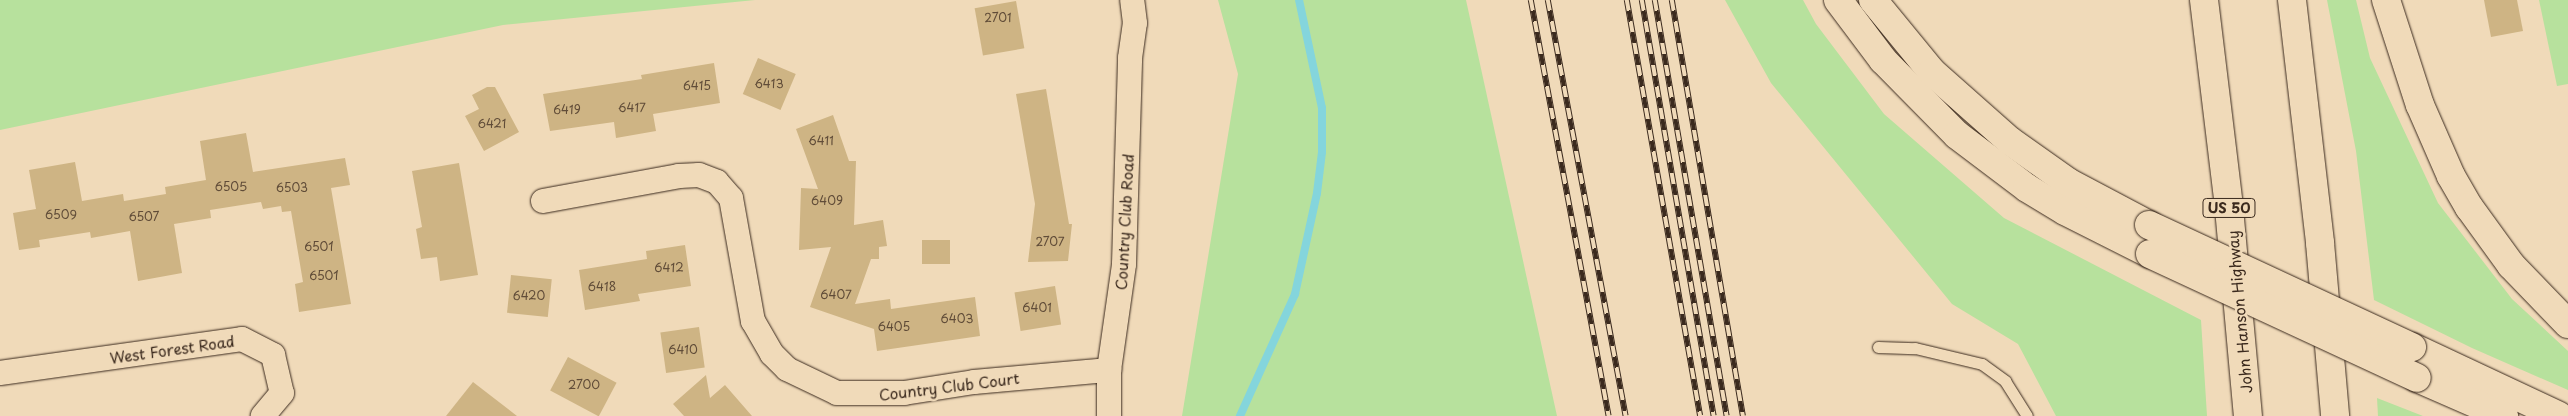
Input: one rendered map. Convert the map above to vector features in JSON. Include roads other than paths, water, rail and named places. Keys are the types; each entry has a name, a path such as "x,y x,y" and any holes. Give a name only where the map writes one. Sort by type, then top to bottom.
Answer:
{"highway":[{"path":"1838,0 1884,60 1957,135 2020,182 2065,212 2150,254 2417,378 2504,416"},
{"path":"1873,0 1932,72 2003,136 2068,182 2149,225 2559,416"},
{"name":"John Hanson Highway","path":"2204,0 2228,198 2248,416"},
{"path":"2292,0 2320,253 2335,416"},
{"path":"2386,0 2420,105 2452,176 2469,207 2511,265 2568,324"}],"street":[{"name":"Country Club Road","path":"1109,416 1109,370 1124,264 1130,58 1135,23 1132,0"},
{"name":"Country Club Court","path":"543,201 679,176 699,175 717,182 731,198 753,322 767,346 787,368 837,392 904,393 974,382 1109,370"},
{"name":"West Forest Road","path":"0,373 242,339 273,355 282,394 263,416"}],"lane":[{"path":"1878,347 1915,348 1982,364 2005,381 2027,416"}],"waterway":[{"path":"1240,416 1295,294 1317,193 1322,152 1322,108 1299,0"}],"railway":[{"path":"1531,0 1609,416"},
{"path":"1548,0 1626,416"},
{"path":"1627,0 1700,416"},
{"path":"1642,0 1714,416"},
{"path":"1655,0 1727,416"},
{"path":"1672,0 1743,416"}]}
